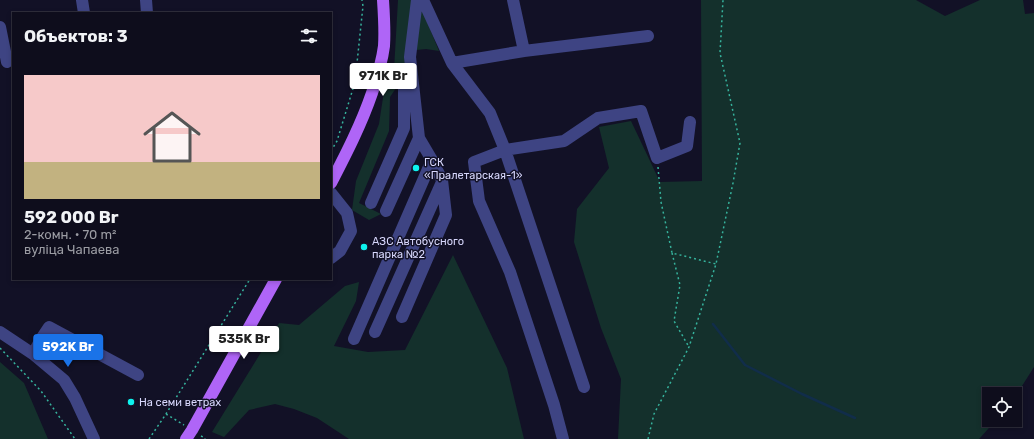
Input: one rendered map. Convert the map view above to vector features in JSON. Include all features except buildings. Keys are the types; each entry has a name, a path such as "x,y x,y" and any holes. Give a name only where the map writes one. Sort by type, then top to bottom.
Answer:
{"main road":[{"path":"332,181 351,144 367,107 379,73 384,46 383,0"},
{"path":"181,439 188,436 275,280"}],"street":[{"path":"82,0 84,12"},
{"path":"146,0 147,12"},
{"path":"402,317 446,216 442,180 419,138 410,57 417,0"},
{"path":"423,0 452,63 490,113 505,150 584,387"},
{"path":"513,0 524,51"},
{"path":"0,27 7,62"},
{"path":"452,63 524,51 648,36"},
{"path":"371,203 404,128 404,81 411,70"},
{"path":"563,439 554,405 510,272 479,201 474,162 505,150 564,141 598,118 641,111 657,158 687,146 690,122"},
{"path":"386,211 419,138"},
{"path":"354,339 432,160"},
{"path":"375,332 442,180"},
{"path":"332,194 346,213 351,231 340,251 332,257"},
{"path":"33,354 48,327 138,375"},
{"path":"0,332 33,354 64,380 75,398 94,439"}],"path":[{"path":"332,149 337,141 355,82 363,6 362,0"},
{"path":"648,439 654,414 689,347 716,264 740,143 720,53 723,0"},
{"path":"657,158 661,202 680,285 674,321 689,347"},
{"path":"672,253 716,264"},
{"path":"149,439 249,280"},
{"path":"0,348 41,391 75,439"}],"green space":[{"path":"398,0 416,0 423,12 439,51 426,49 407,51 409,69 390,97 389,131 359,203 381,214 369,220 352,210 356,181 379,124 384,91 394,70"},
{"path":"701,0 916,0 945,16 980,0 1023,0 1025,14 1034,13 1034,367 1021,387 982,387 982,427 990,427 979,439 618,439 621,379 601,328 574,242 577,209 609,168 599,127 631,121 660,182 702,181"},
{"path":"453,255 507,368 524,439 349,439 317,418 294,409 275,404 249,410 224,437 212,432 279,323 299,325 345,286 359,282 356,301 334,346 368,352 405,350"},
{"path":"0,362 24,383 48,439 0,439"}],"waterway":[{"path":"713,324 745,365 802,394 855,418"}],"place":[{"name":"ГСК «Пралетарская-1»","path":"416,168"},
{"name":"АЗС Автобусного парка №2","path":"364,247"},
{"name":"На семи ветрах","path":"131,402"}]}
